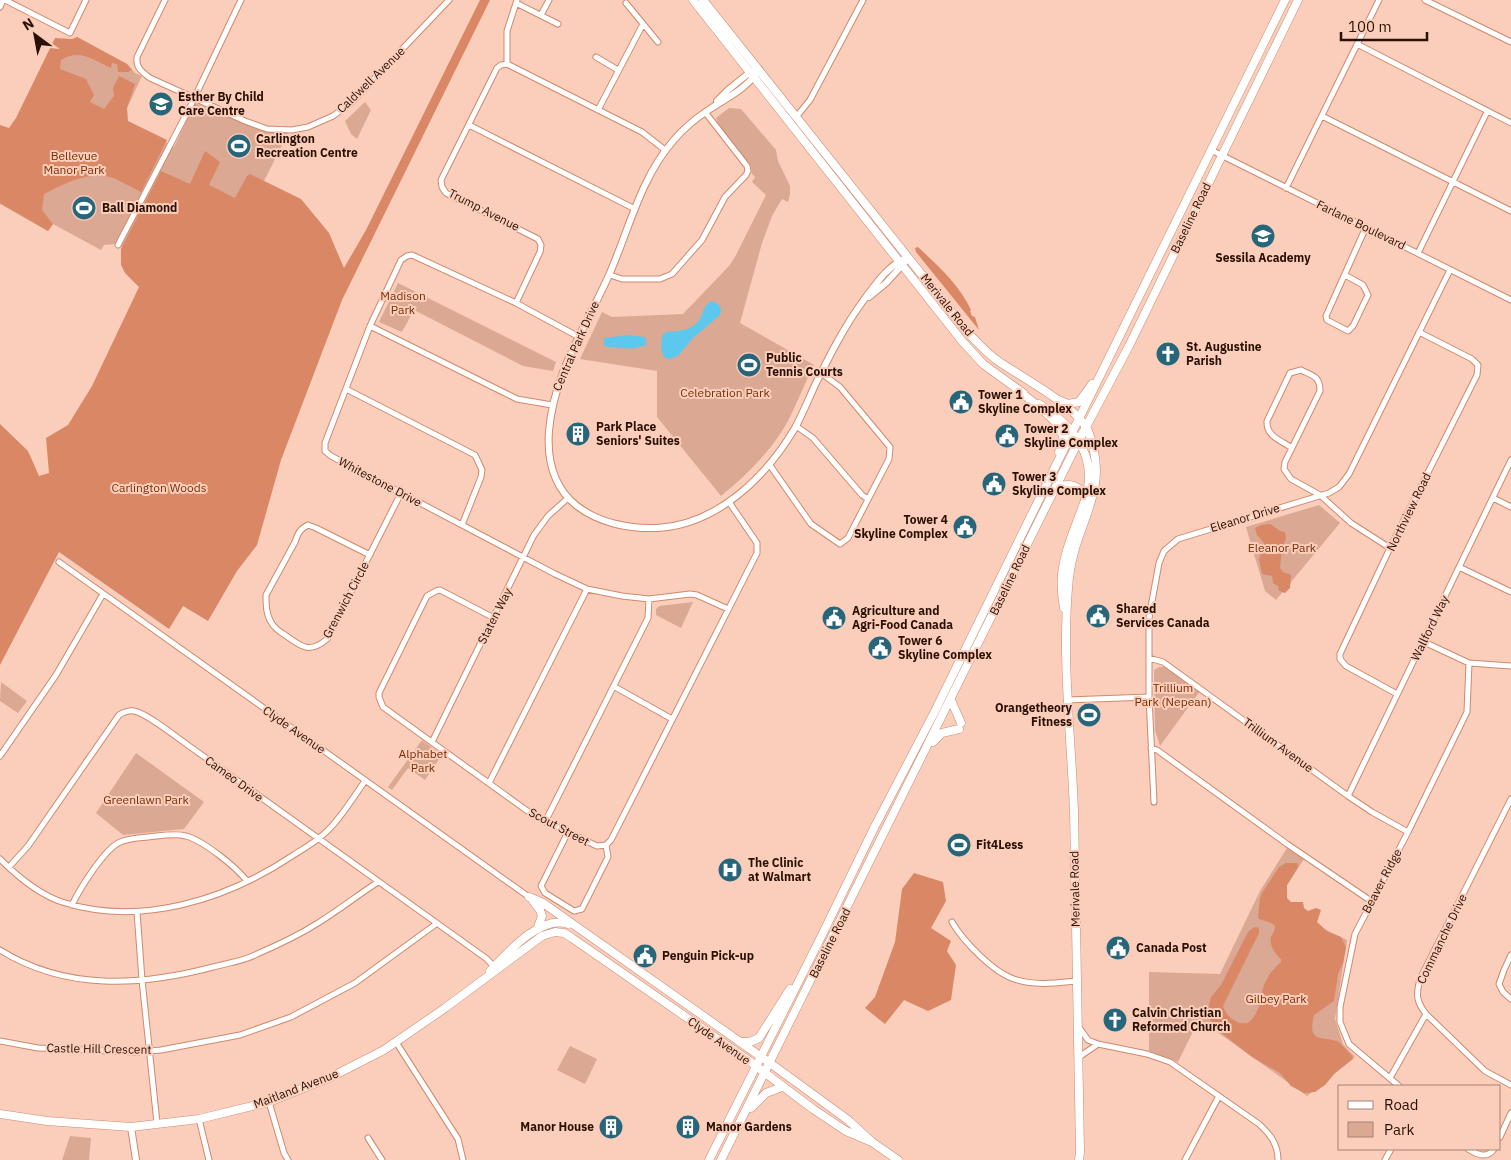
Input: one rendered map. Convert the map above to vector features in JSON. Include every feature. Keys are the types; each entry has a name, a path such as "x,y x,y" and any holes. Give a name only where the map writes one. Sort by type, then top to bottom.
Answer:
{"main road":[{"name":"Merivale Road","path":"693,0 751,76 974,354 992,371 1056,415 1079,440 1086,455 1088,469 1086,498 1071,538 1062,573 1061,590 1066,625"},
{"name":"Merivale Road","path":"703,0 963,327 998,361 1058,400 1086,428 1094,454 1096,481 1093,498 1072,557 1066,625 1067,700 1074,810 1081,1157"},
{"name":"Baseline Road","path":"709,1160 874,828 934,713 1286,0"},
{"name":"Baseline Road","path":"721,1160 1079,440 1143,317 1298,0"},
{"path":"1132,312 1143,317"},
{"path":"1058,400 1068,404 1079,402 1107,364"},
{"path":"1019,391 1055,422 1063,436 1051,475"},
{"path":"1056,487 1069,484 1076,486 1086,498"},
{"path":"1002,576 1011,580"},
{"path":"972,635 981,639"},
{"path":"923,756 942,733 960,726 951,700"},
{"path":"934,713 942,718"},
{"path":"874,828 885,833"},
{"path":"529,897 540,910 542,916 537,929"},
{"name":"Clyde Avenue","path":"529,897 543,904 770,1063 848,1120 872,1142 898,1160"},
{"name":"Maitland Avenue","path":"495,969 506,954 546,924 559,921 574,926"},
{"name":"Maitland Avenue","path":"0,1114 47,1121 131,1126 199,1119 269,1102 356,1065 396,1042 445,1008 538,938 555,932 568,935"},
{"name":"Clyde Avenue","path":"568,935 846,1131 872,1142"},
{"path":"618,970 628,964"},
{"path":"740,1042 750,1042 760,1038 787,993 804,971"},
{"path":"744,1115 766,1093 782,1087"}],"street":[{"path":"0,7 4,0 70,33 86,0"},
{"name":"Caldwell Avenue","path":"165,0 138,57 137,63 140,71 150,78 262,128 292,130 321,123 333,116 360,93 449,0"},
{"path":"118,245 194,97 241,0"},
{"path":"541,15 549,0"},
{"path":"797,116 810,100 863,0"},
{"path":"1286,188 1379,0"},
{"path":"1426,0 1511,42"},
{"path":"558,24 516,2 507,31 507,64 642,132 665,150"},
{"path":"626,3 658,42"},
{"path":"598,110 643,24"},
{"path":"1357,44 1511,123"},
{"path":"596,58 618,70"},
{"name":"Trump Avenue","path":"507,64 497,68 441,180 442,187 446,193 538,239 541,245 540,252 516,303"},
{"name":"Central Park Drive","path":"759,69 728,90 711,108 687,126 665,150 649,177 610,275 558,383 552,405 549,439 550,462 556,480 568,498 580,508 598,518 626,526 646,528 666,528 687,523 707,515 729,502 769,464 796,426 847,324 862,302 908,257"},
{"path":"610,275 622,279 642,279 665,278 672,274 702,240 725,197 746,175 748,171 745,164 705,112"},
{"path":"1418,253 1487,112"},
{"path":"1322,116 1511,211"},
{"path":"469,125 635,209"},
{"name":"Farlane Boulevard","path":"1211,150 1511,300"},
{"path":"1345,275 1363,284 1368,295 1353,326 1348,331 1326,318 1366,227"},
{"name":"Whitestone Drive","path":"579,336 516,303 412,255 407,256 402,260 370,326 325,443 325,451 331,456 524,558 587,589 649,599 690,594 697,595 728,609"},
{"name":"Eleanor Drive","path":"1154,802 1149,697 1149,618 1152,593 1159,563 1164,551 1178,539 1320,496 1329,493 1339,486 1349,474 1450,270"},
{"path":"370,326 517,399 552,405"},
{"name":"Northview Road","path":"1397,694 1346,666 1340,658 1342,649 1390,548 1477,375 1478,365 1472,359 1419,332"},
{"path":"1292,448 1269,433 1266,428 1267,421 1290,373 1301,370 1316,377 1320,382 1320,391 1292,448 1285,462 1284,469 1287,475 1302,487 1320,496 1351,523 1390,548"},
{"path":"769,464 811,524 840,544 848,538 889,459 890,447 840,387 821,373"},
{"path":"346,389 475,456 482,470 481,477 462,525"},
{"path":"796,426 814,438 868,500"},
{"name":"Wallford Way","path":"1348,796 1511,460"},
{"name":"Grenwich Circle","path":"370,555 316,528 308,525 302,527 266,594 266,604 271,623 303,648 321,645 327,639 370,555 401,493"},
{"name":"Staten Way","path":"432,742 540,525 568,498"},
{"path":"1492,498 1511,507"},
{"name":"Scout Street","path":"494,618 440,590 427,596 380,693 379,697 383,707 545,822 597,846 606,845 611,840 757,553 758,546 729,502"},
{"name":"Clyde Avenue","path":"59,562 529,897"},
{"path":"1459,567 1511,592"},
{"path":"490,783 587,589"},
{"path":"0,756 56,675 103,594"},
{"path":"545,822 615,687 648,618 649,599"},
{"path":"1424,642 1469,663 1511,666"},
{"name":"Trillium Avenue","path":"1149,658 1163,662 1348,796 1408,832"},
{"name":"Beaver Ridge","path":"1398,1085 1350,1044 1340,1022 1340,1007 1353,940 1467,712 1469,663"},
{"path":"615,687 672,719"},
{"path":"1067,700 1149,697"},
{"name":"Cameo Drive","path":"9,867 28,846 119,715 126,711 135,711 145,715 487,960 495,969"},
{"path":"1151,748 1157,750 1287,844 1371,901"},
{"path":"0,858 36,889 60,902 99,910 138,912 196,902 247,881 280,864 318,839 328,831 365,781"},
{"name":"Commanche Drive","path":"1426,1014 1418,1005 1417,992 1420,979 1511,799"},
{"path":"568,832 541,886 545,893 574,911 582,909 608,857 606,845"},
{"path":"72,904 109,849 120,842 133,838 171,835 185,836 196,840 239,870 247,881"},
{"path":"0,950 31,967 57,976 83,981 142,980 196,971 255,956 317,923 378,882"},
{"path":"138,912 142,980 157,1123"},
{"path":"952,922 972,949 1006,976 1015,980 1030,982 1076,982"},
{"name":"Castle Hill Crescent","path":"0,1040 38,1048 150,1051 240,1035 291,1017 355,983 436,924"},
{"path":"1511,955 1499,984 1503,992 1511,999"},
{"path":"1390,1078 1426,1014 1485,1071 1511,1085"},
{"path":"1077,1026 1088,1040 1098,1044 1147,1054 1170,1062 1268,1132 1276,1144 1278,1160"},
{"path":"396,1042 458,1139 463,1160"},
{"path":"1078,1057 1098,1044"},
{"path":"1185,1160 1219,1096"},
{"path":"269,1102 288,1160"},
{"path":"1501,1135 1511,1113"},
{"path":"199,1119 209,1160"},
{"path":"131,1126 136,1160"},
{"path":"368,1138 382,1160"},
{"path":"1470,1150 1481,1155 1488,1155 1493,1150"}],"green space":[{"name":"Carlington Woods","path":"480,0 490,0 342,300 281,460 257,545 237,571 208,621 183,606 169,629 59,552 0,665 0,424 28,451 39,476 49,473 46,438 68,425 92,386 139,287 125,273 121,265 121,249 161,171 190,184 205,151 220,162 209,185 235,198 250,174 301,199 329,233 344,268 366,230"},
{"name":"Bellevue Manor Park","path":"77,37 127,64 135,73 142,76 122,119 174,147 195,103 263,131 288,133 264,181 250,175 236,203 151,263 115,244 104,245 101,250 53,224 48,231 0,204 0,128 16,132 67,39 73,40"},
{"path":"77,37 127,64 132,70 118,72 117,64 112,63 111,68 80,55 74,55 61,60 60,69 86,79 94,95 90,102 104,109 114,96 113,88 119,76 135,84 127,108 128,121 167,140 141,192 107,176 88,176 44,194 42,210 53,224 48,231 0,203 0,125 9,128 16,118 55,38 72,39"},
{"path":"365,102 371,110 357,139 351,134 345,121"},
{"name":"Celebration Park","path":"729,108 741,109 776,150 778,161 790,186 788,202 782,199 772,216 762,243 740,323 814,365 782,432 749,471 721,496 657,417 657,371 580,359 602,312 612,317 683,314 729,266 735,257 766,195 752,182 755,177 752,174 751,166 718,124 716,118"},
{"path":"918,247 948,276 960,292 971,310 972,316 975,317 979,330 916,252 915,248"},
{"name":"Madison Park","path":"398,283 556,362 553,371 523,366 414,310 402,332 379,322"},
{"name":"Eleanor Park","path":"1319,505 1340,523 1276,600 1265,591 1246,527"},
{"path":"1270,524 1285,532 1286,539 1282,548 1280,568 1283,572 1291,575 1290,588 1285,593 1279,591 1278,586 1273,583 1272,576 1262,574 1259,559 1264,543 1257,535 1255,528"},
{"path":"693,602 681,628 656,615 656,609 659,606"},
{"name":"Trillium Park (Nepean)","path":"1159,667 1166,667 1200,691 1160,746 1155,730 1154,670"},
{"path":"1,682 27,701 18,713 0,701"},
{"name":"Alphabet Park","path":"422,740 442,755 425,780 408,768 392,790 388,787"},
{"name":"Greenlawn Park","path":"136,753 204,802 184,829 123,835 96,813"},
{"name":"Gilbey Park","path":"1287,848 1304,859 1279,898 1314,924 1347,940 1335,1019 1343,1044 1355,1057 1307,1096 1199,1019 1178,1062 1149,1051 1149,972 1220,974 1260,891"},
{"name":"Gilbey Park","path":"1286,863 1298,864 1287,885 1287,898 1291,902 1303,902 1304,908 1308,911 1316,908 1321,910 1317,922 1328,932 1341,937 1346,947 1343,963 1338,974 1334,1001 1314,1015 1312,1024 1314,1035 1339,1042 1353,1059 1315,1092 1304,1093 1291,1086 1280,1073 1252,1057 1215,1028 1207,1014 1211,997 1221,985 1248,932 1256,927 1259,928 1259,933 1223,1006 1230,1017 1240,1023 1248,1023 1256,1013 1265,983 1281,962 1271,943 1275,926 1258,917 1260,898 1279,867"},
{"path":"914,873 943,882 946,901 931,928 951,941 947,951 956,965 951,1000 928,1011 904,1000 885,1024 865,1008 875,997 895,942 902,889"},
{"path":"570,1046 597,1059 585,1084 557,1070"},
{"path":"70,1136 91,1138 89,1160 62,1160"}],"water":[{"path":"712,301 721,308 720,315 693,338 678,356 669,359 664,357 661,349 662,336 666,332 690,328 698,322 706,306"},
{"path":"629,335 645,337 647,344 637,348 604,346 604,338"}],"place":[{"name":"Esther By Child Care Centre","path":"161,104"},
{"name":"Carlington Recreation Centre","path":"239,146"},
{"name":"Ball Diamond","path":"84,208"},
{"name":"Sessila Academy","path":"1263,236"},
{"name":"St. Augustine Parish","path":"1168,354"},
{"name":"Public Tennis Courts","path":"749,365"},
{"name":"Tower 1 Skyline Complex","path":"961,402"},
{"name":"Park Place Seniors' Suites","path":"578,434"},
{"name":"Tower 2 Skyline Complex","path":"1007,436"},
{"name":"Tower 3 Skyline Complex","path":"994,484"},
{"name":"Tower 4 Skyline Complex","path":"965,527"},
{"name":"Shared Services Canada","path":"1098,616"},
{"name":"Agriculture and Agri-Food Canada","path":"834,618"},
{"name":"Tower 6 Skyline Complex","path":"880,648"},
{"name":"Orangetheory Fitness","path":"1089,715"},
{"name":"Fit4Less","path":"959,845"},
{"name":"The Clinic at Walmart","path":"730,870"},
{"name":"Canada Post","path":"1118,948"},
{"name":"Penguin Pick-up","path":"645,956"},
{"name":"Calvin Christian Reformed Church","path":"1115,1020"},
{"name":"Manor House","path":"611,1127"},
{"name":"Manor Gardens","path":"688,1127"}]}
